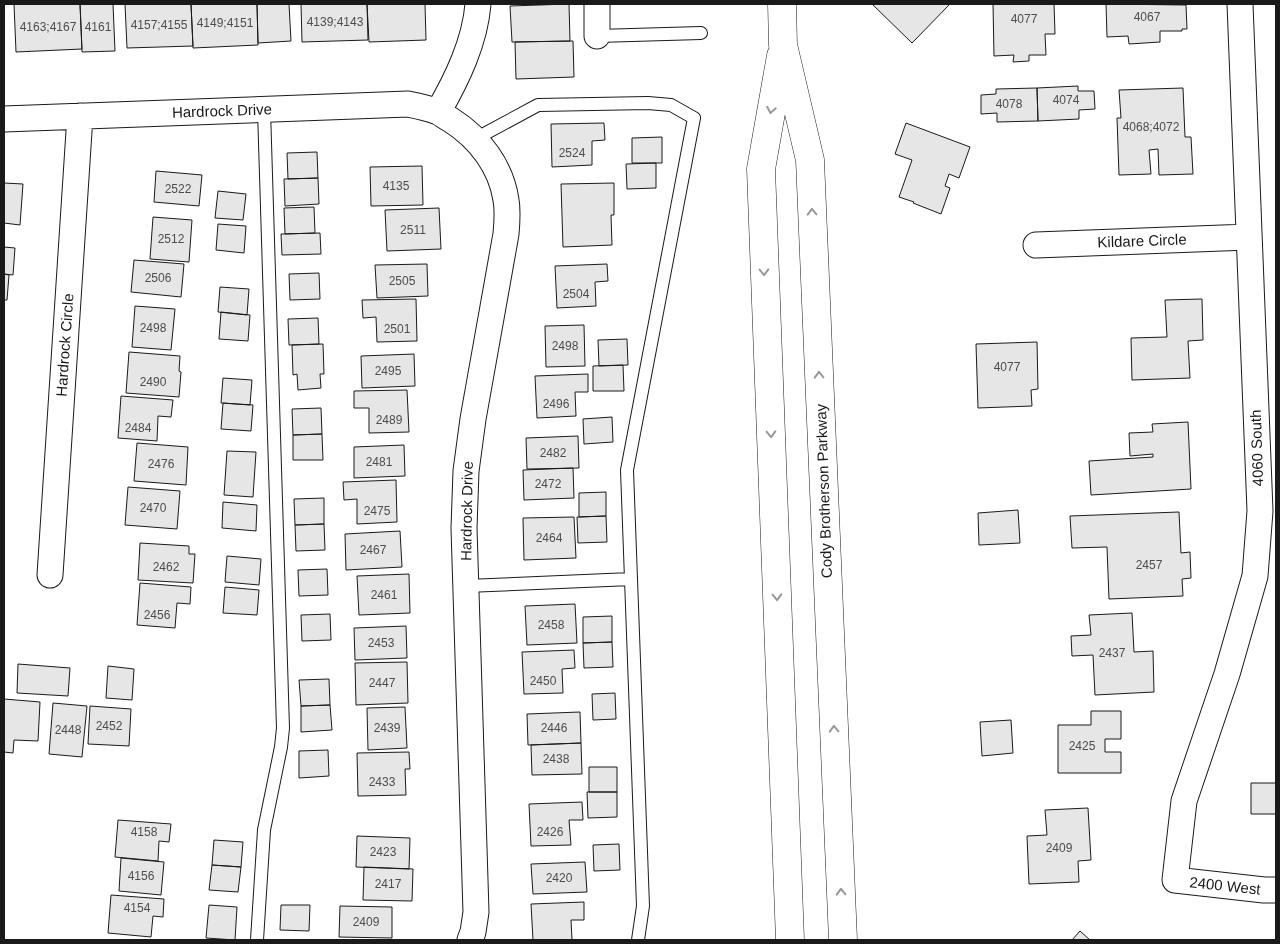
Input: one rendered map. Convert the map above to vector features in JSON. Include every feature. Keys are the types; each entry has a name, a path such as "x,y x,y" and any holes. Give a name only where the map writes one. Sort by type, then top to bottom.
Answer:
{"main road":[{"name":"Cody Brotherson Parkway","path":"782,4 783,45 810,160 843,940"},
{"name":"Cody Brotherson Parkway","path":"783,45 760,169 790,940"}],"street":[{"path":"438,112 453,85 465,55 476,21 478,4"},
{"path":"597,4 597,36"},
{"name":"4060 South","path":"1175,880 1184,801 1227,674 1255,576 1260,512 1240,4"},
{"name":"Hardrock Drive","path":"4,119 408,104 438,112 458,124 476,139 490,156 500,178 506,200 508,218 473,419 466,471 464,528 476,912 470,940"},
{"name":"Hardrock Circle","path":"50,575 80,116"},
{"name":"Kildare Circle","path":"1036,245 1249,237"},
{"name":"2400 West","path":"1175,880 1276,890"}],"lane":[{"path":"597,36 701,33"},
{"path":"476,139 538,105 648,102 671,105 694,118 627,470 643,906 638,940"},
{"path":"257,940 264,830 281,747 283,728 264,110"},
{"path":"466,586 631,579"}],"building":[{"path":"14,4 80,4 82,49 16,52"},
{"path":"80,4 113,4 115,51 82,52"},
{"path":"125,4 191,4 193,46 127,48"},
{"path":"191,4 257,4 258,45 193,48"},
{"path":"257,4 289,4 291,41 258,43"},
{"path":"301,4 367,4 368,40 302,42"},
{"path":"367,4 425,4 426,40 369,42"},
{"path":"569,4 570,41 512,42 510,6"},
{"path":"872,4 950,4 912,43"},
{"path":"993,4 1054,4 1055,34 1045,34 1046,55 1029,55 1029,61 1013,62 1014,55 994,56"},
{"path":"1106,4 1186,5 1187,29 1182,29 1182,31 1160,31 1160,42 1129,44 1128,36 1107,37"},
{"path":"573,41 574,77 516,79 515,42"},
{"path":"1078,86 1078,91 1094,91 1095,109 1079,110 1079,119 1038,121 1037,88"},
{"path":"1037,88 1038,121 997,122 997,113 981,114 981,95 996,94 996,89"},
{"path":"1183,88 1185,137 1191,137 1193,174 1159,175 1158,149 1149,150 1151,174 1119,175 1117,118 1121,118 1119,90"},
{"path":"604,123 605,140 592,141 592,165 552,167 551,124"},
{"path":"906,123 970,147 959,178 949,174 945,186 950,188 941,214 899,197 912,160 895,154"},
{"path":"662,137 662,163 632,163 632,138"},
{"path":"317,152 318,178 288,179 287,153"},
{"path":"656,163 656,188 627,189 626,164"},
{"path":"422,166 423,205 371,206 370,167"},
{"path":"156,171 202,175 199,206 154,202"},
{"path":"318,178 319,204 285,206 284,179"},
{"path":"4,183 23,184 20,225 4,223"},
{"path":"614,183 614,215 611,215 612,245 563,247 561,184"},
{"path":"218,191 246,194 243,220 215,218"},
{"path":"314,207 315,233 285,234 284,208"},
{"path":"439,208 441,249 387,251 385,210"},
{"path":"153,217 192,220 189,262 150,259"},
{"path":"218,224 246,226 244,253 216,250"},
{"path":"320,233 321,254 282,255 281,234"},
{"path":"4,247 15,248 13,275 4,274"},
{"path":"134,260 184,264 181,297 131,292"},
{"path":"427,264 428,296 377,298 375,265"},
{"path":"607,264 608,281 595,282 596,306 557,308 555,266"},
{"path":"319,273 320,299 290,300 289,274"},
{"path":"4,274 9,275 7,300 4,300"},
{"path":"220,287 249,289 247,315 218,312"},
{"path":"416,299 417,341 377,342 376,317 363,318 362,300"},
{"path":"1202,299 1203,340 1188,341 1190,378 1132,380 1131,338 1167,337 1165,300"},
{"path":"135,306 175,309 171,350 132,347"},
{"path":"221,312 250,315 248,341 219,339"},
{"path":"318,318 319,344 289,345 288,319"},
{"path":"584,325 585,366 546,367 545,326"},
{"path":"627,339 628,365 599,366 598,340"},
{"path":"1037,342 1038,389 1031,390 1032,406 978,408 976,344"},
{"path":"323,344 324,374 320,374 321,388 298,390 297,374 293,375 292,345"},
{"path":"129,352 180,356 179,397 126,393"},
{"path":"414,354 415,386 362,388 361,356"},
{"path":"623,365 624,391 593,391 593,366"},
{"path":"588,374 588,392 575,392 576,416 537,418 535,376"},
{"path":"223,378 252,380 250,405 221,403"},
{"path":"407,390 409,432 369,433 369,408 354,408 354,391"},
{"path":"121,396 173,400 171,417 158,416 157,441 118,438"},
{"path":"223,403 253,405 251,431 221,429"},
{"path":"321,408 322,434 293,435 292,409"},
{"path":"612,417 613,442 584,444 583,419"},
{"path":"1188,422 1191,489 1091,495 1089,461 1153,457 1153,454 1130,456 1129,433 1153,432 1152,424"},
{"path":"322,434 323,460 293,460 293,435"},
{"path":"578,436 579,468 527,469 526,438"},
{"path":"137,443 188,447 186,485 134,481"},
{"path":"404,445 405,476 354,478 354,447"},
{"path":"227,451 256,452 253,497 224,495"},
{"path":"573,468 574,498 524,500 523,470"},
{"path":"396,480 397,522 357,524 357,499 344,500 343,482"},
{"path":"128,487 180,491 177,529 125,525"},
{"path":"606,492 606,516 579,517 579,493"},
{"path":"324,498 324,524 295,525 294,499"},
{"path":"223,502 257,505 256,531 222,528"},
{"path":"1018,510 1020,543 979,545 978,513"},
{"path":"1179,512 1181,553 1190,552 1191,578 1182,579 1183,596 1109,599 1107,547 1072,548 1070,516"},
{"path":"606,516 607,542 578,543 577,517"},
{"path":"574,517 576,558 524,560 523,518"},
{"path":"324,524 325,550 296,551 295,525"},
{"path":"400,531 402,567 346,570 345,534"},
{"path":"140,543 189,546 189,554 195,554 193,583 138,580"},
{"path":"227,556 261,559 259,585 225,582"},
{"path":"327,569 328,595 299,596 298,570"},
{"path":"409,574 410,613 359,615 357,576"},
{"path":"140,583 191,587 190,604 177,603 175,628 137,625"},
{"path":"225,587 259,590 257,615 223,613"},
{"path":"575,604 577,643 527,645 525,606"},
{"path":"1132,613 1134,652 1153,651 1154,692 1095,695 1093,655 1072,656 1071,636 1091,635 1089,615"},
{"path":"330,614 331,640 302,641 301,615"},
{"path":"612,616 612,642 583,643 583,617"},
{"path":"406,626 407,658 355,660 354,628"},
{"path":"612,642 613,667 584,668 583,643"},
{"path":"574,650 575,668 562,669 563,693 524,694 522,652"},
{"path":"407,662 408,703 356,705 355,663"},
{"path":"18,664 70,668 68,696 17,693"},
{"path":"108,666 134,669 132,700 106,698"},
{"path":"329,679 330,705 301,706 299,680"},
{"path":"615,693 616,719 593,720 592,694"},
{"path":"4,699 40,702 38,741 14,740 13,753 4,752"},
{"path":"53,703 87,706 82,757 49,754"},
{"path":"330,705 332,730 301,732 301,706"},
{"path":"90,706 131,709 129,746 88,744"},
{"path":"405,707 407,748 368,750 367,708"},
{"path":"1091,711 1121,711 1121,739 1105,739 1105,752 1121,752 1121,773 1058,773 1058,725 1091,725"},
{"path":"580,712 581,743 528,745 527,714"},
{"path":"1011,720 1013,753 982,756 980,722"},
{"path":"581,743 582,774 532,775 531,745"},
{"path":"328,750 329,776 299,778 299,751"},
{"path":"409,752 410,769 405,769 406,795 358,796 357,753"},
{"path":"589,767 617,767 617,792 589,792"},
{"path":"1251,783 1276,783 1276,814 1251,814"},
{"path":"587,792 617,792 617,817 588,818"},
{"path":"582,802 583,820 569,820 571,845 531,846 529,804"},
{"path":"1088,808 1091,860 1078,861 1079,882 1029,884 1027,836 1047,835 1045,810"},
{"path":"118,820 171,824 169,842 159,841 158,861 115,857"},
{"path":"357,836 410,838 409,869 356,867"},
{"path":"214,840 243,842 241,867 212,865"},
{"path":"619,844 620,870 594,871 593,845"},
{"path":"121,858 164,862 161,895 119,891"},
{"path":"585,862 587,892 533,894 531,864"},
{"path":"212,865 241,867 238,892 209,890"},
{"path":"364,867 413,869 412,901 363,900"},
{"path":"111,895 164,899 163,917 153,916 151,937 108,933"},
{"path":"584,902 584,920 571,920 572,940 533,940 531,904"},
{"path":"209,905 237,907 235,940 206,938"},
{"path":"281,905 310,905 309,931 280,930"},
{"path":"340,906 392,907 392,938 339,937"},
{"path":"1080,931 1090,940 1072,940"}]}
